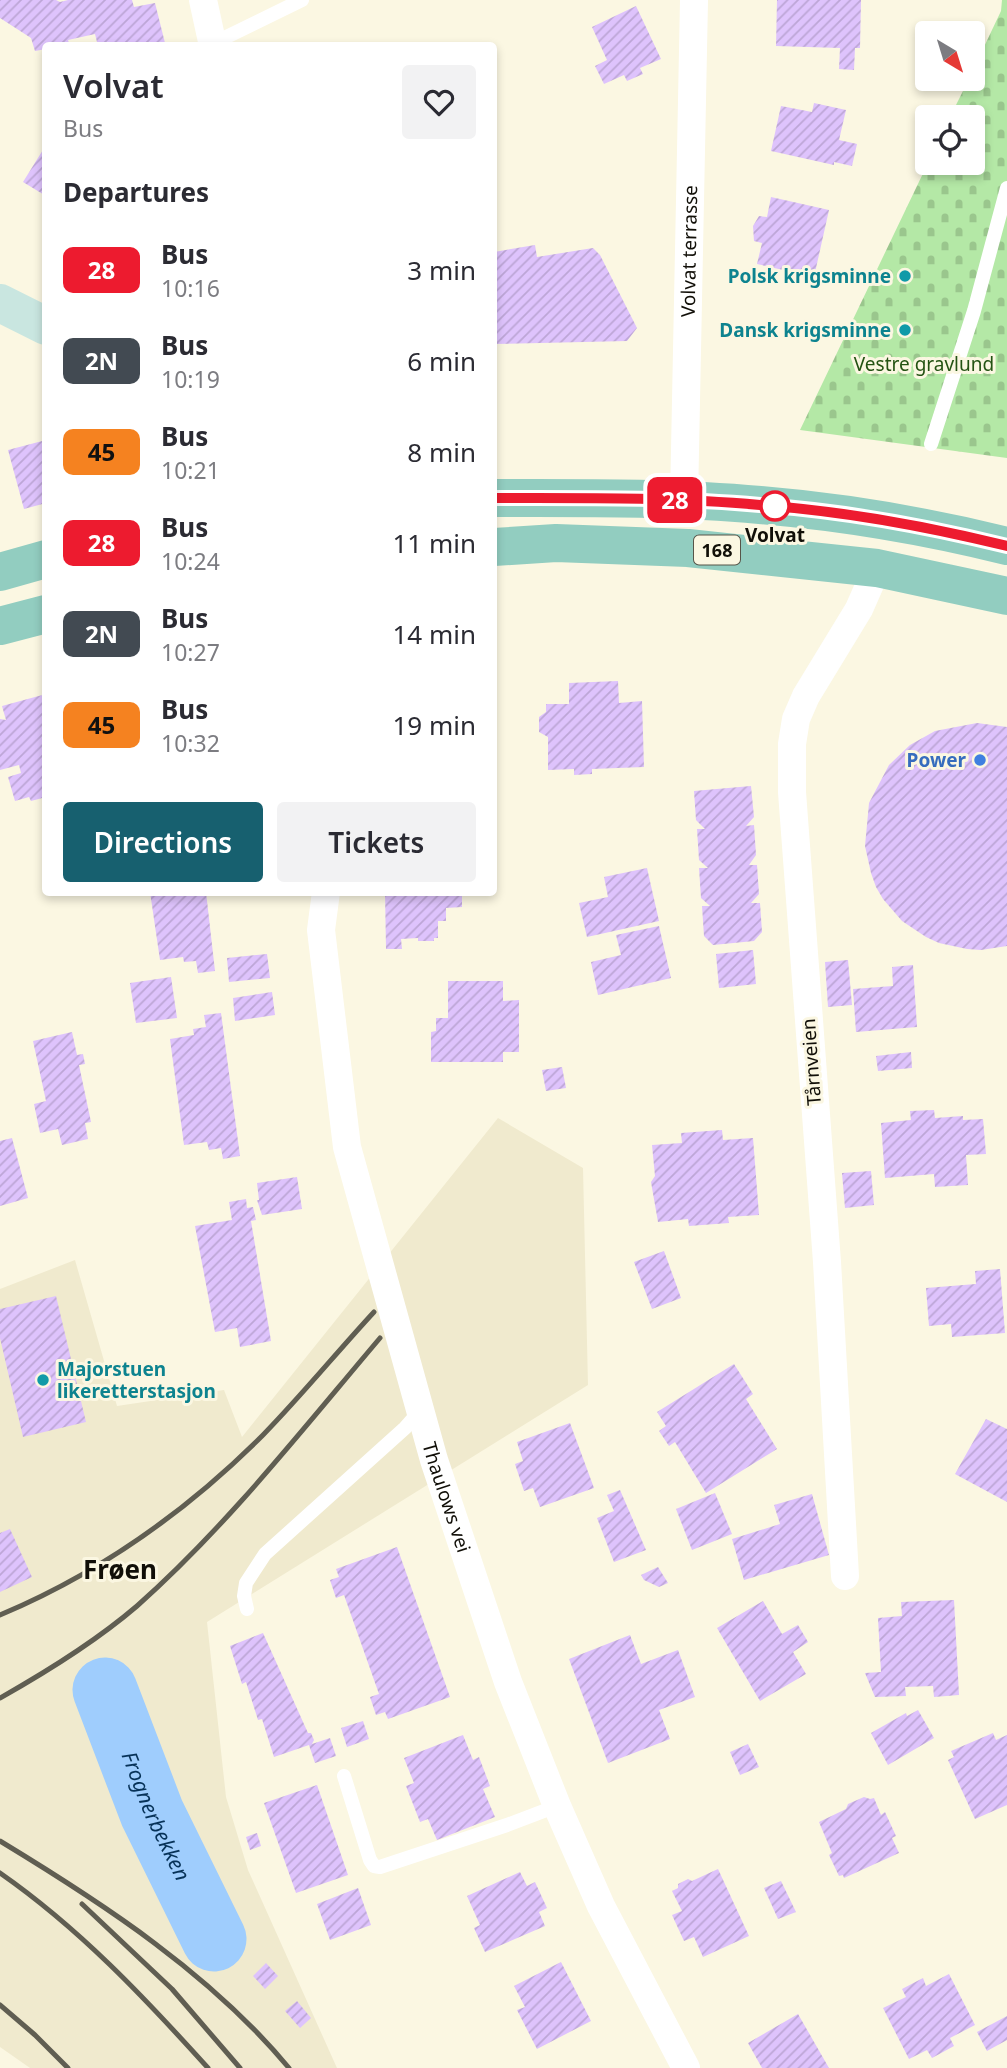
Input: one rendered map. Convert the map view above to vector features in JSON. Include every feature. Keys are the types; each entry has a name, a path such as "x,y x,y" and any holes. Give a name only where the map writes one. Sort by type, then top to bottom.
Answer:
{"main road":[{"path":"497,498 759,505 884,520 1007,546"},
{"name":"168","path":"497,547 556,543 688,548 877,568 1007,596"},
{"path":"0,572 42,560"},
{"path":"0,626 42,615"}],"street":[{"path":"202,0 211,42"},
{"name":"Volvat terrasse","path":"684,501 695,0"},
{"path":"0,303 42,324"},
{"name":"Tårnveien","path":"845,1576 827,1262 796,858 792,744 796,719 806,696 859,609 877,568"},
{"name":"Thaulows vei","path":"325,896 321,930 347,1147 434,1460 508,1682 557,1805 601,1906 686,2068"}],"lane":[{"path":"218,42 302,0"},
{"path":"931,444 974,311 1007,188"},
{"path":"247,1609 244,1596 246,1583 265,1554 405,1428 420,1411"},
{"path":"344,1776 370,1860 374,1866 380,1867 507,1825 557,1805"}],"shaded area":[{"path":"498,1118 583,1168 588,1385 207,1622 226,1797 248,1870 337,2068 30,2068 0,2047 0,1289 75,1260 117,1406 224,1390 242,1437"}],"green space":[{"name":"Vestre gravlund","path":"1002,0 1007,0 1007,458 800,430 922,175 985,175 985,105 956,105 963,91 985,91 985,45 1001,11"}],"building":[{"path":"0,0 132,0 134,7 155,3 165,42 97,42 95,34 68,40 69,42 42,42 42,50 35,51 31,38 0,18"},
{"path":"777,0 861,0 860,48 855,48 854,70 839,69 840,48 776,46"},
{"path":"636,6 661,59 640,68 643,74 627,81 624,75 604,84 595,66 607,60 592,27"},
{"path":"814,103 846,110 839,140 857,144 852,166 834,162 834,165 771,151 781,106 812,112"},
{"path":"42,151 42,194 23,182"},
{"path":"771,197 829,210 814,277 757,264 762,243 754,241 753,226 759,216 767,217"},
{"path":"535,245 537,257 593,248 600,255 637,328 627,341 497,344 497,251"},
{"path":"42,441 42,504 24,509 8,450"},
{"path":"618,681 619,703 642,701 644,767 592,769 592,774 574,775 574,769 548,770 548,737 539,732 539,717 546,712 546,704 569,704 569,683"},
{"path":"42,695 42,798 31,801 29,797 15,801 8,777 21,773 19,765 0,770 0,719 6,720 2,706"},
{"path":"977,723 1007,727 1007,946 981,950 939,943 902,921 876,887 865,846 869,803 889,765 910,745 935,731"},
{"path":"751,786 754,817 746,826 754,825 756,855 749,865 757,865 759,894 751,903 760,903 762,932 754,941 713,945 704,936 702,906 710,906 701,898 699,868 708,868 699,860 697,829 705,829 696,820 694,791"},
{"path":"647,868 659,921 587,937 579,903 608,897 604,877"},
{"path":"151,896 206,896 215,971 198,973 196,961 184,962 183,957 160,960"},
{"path":"385,896 462,896 462,907 446,908 446,921 438,921 438,938 434,938 434,941 401,939 402,949 386,949"},
{"path":"659,926 671,978 598,995 591,962 621,955 616,935"},
{"path":"753,950 756,984 719,988 716,954"},
{"path":"267,954 270,978 229,982 227,958"},
{"path":"848,960 852,1005 828,1007 825,962"},
{"path":"913,965 917,1027 856,1032 853,989 893,986 892,967"},
{"path":"171,977 177,1018 136,1023 130,983"},
{"path":"448,981 503,981 503,1001 519,1000 519,1052 503,1052 503,1062 431,1062 431,1032 436,1031 436,1018 448,1018"},
{"path":"272,992 275,1015 235,1021 233,998"},
{"path":"221,1013 240,1156 223,1159 221,1148 209,1150 207,1142 184,1145 170,1039 194,1035 193,1029 206,1027 204,1015"},
{"path":"72,1032 77,1055 83,1054 85,1064 79,1065 91,1122 85,1123 88,1139 62,1145 58,1129 40,1133 34,1104 46,1101 33,1041"},
{"path":"911,1052 912,1068 878,1071 876,1056"},
{"path":"562,1067 566,1088 546,1091 542,1070"},
{"path":"934,1110 935,1118 963,1116 963,1120 983,1119 986,1154 966,1155 968,1185 935,1187 934,1174 885,1178 881,1123 911,1120 910,1111"},
{"path":"722,1130 723,1140 753,1138 759,1215 728,1217 729,1223 689,1226 688,1219 658,1222 651,1182 655,1176 652,1145 682,1143 681,1133"},
{"path":"12,1138 28,1198 0,1206 0,1141"},
{"path":"871,1171 874,1205 845,1208 842,1173"},
{"path":"297,1177 302,1209 262,1215 257,1200 257,1183"},
{"path":"246,1199 247,1208 253,1207 256,1220 251,1221 271,1341 240,1347 237,1328 215,1332 195,1226 232,1220 229,1202"},
{"path":"664,1251 681,1298 652,1309 634,1262"},
{"path":"1000,1269 1005,1333 952,1337 951,1324 929,1326 926,1288 976,1284 975,1271"},
{"name":"Majorstuen likeretterstasjon","path":"56,1296 86,1422 23,1437 0,1338 0,1309"},
{"path":"734,1364 753,1394 746,1399 777,1449 706,1493 675,1442 669,1446 659,1431 666,1426 657,1412"},
{"path":"986,1419 1007,1429 1007,1502 955,1474"},
{"path":"570,1423 594,1488 540,1507 533,1488 524,1491 515,1464 523,1461 517,1442"},
{"path":"620,1490 646,1550 614,1562 597,1518 614,1511 607,1495"},
{"path":"715,1493 732,1534 692,1550 676,1509"},
{"path":"812,1494 829,1555 744,1580 732,1539 780,1524 774,1505"},
{"path":"10,1529 32,1577 0,1592 0,1533"},
{"path":"397,1547 450,1697 388,1719 385,1712 376,1715 370,1697 379,1694 344,1595 336,1598 330,1580 339,1577 336,1569"},
{"path":"658,1567 668,1583 659,1587 644,1580 641,1575"},
{"path":"954,1600 959,1695 934,1697 933,1686 905,1687 906,1696 875,1697 865,1673 881,1672 878,1618 902,1616 901,1602"},
{"path":"763,1601 782,1634 798,1625 808,1642 793,1652 806,1674 760,1701 717,1628"},
{"path":"263,1633 308,1733 311,1733 314,1740 312,1744 330,1738 336,1756 315,1763 309,1745 274,1757 246,1682 242,1684 230,1646"},
{"path":"630,1635 641,1664 678,1650 695,1697 659,1710 670,1739 608,1763 569,1659"},
{"path":"918,1710 934,1738 888,1765 871,1733 906,1713 907,1716"},
{"path":"363,1721 369,1739 347,1747 341,1728"},
{"path":"993,1733 996,1740 1007,1735 1007,1805 975,1819 948,1760 954,1757 951,1751"},
{"path":"463,1735 473,1760 479,1757 490,1786 483,1789 495,1817 437,1840 428,1819 420,1822 406,1786 414,1783 404,1758"},
{"path":"748,1744 759,1767 740,1775 730,1752"},
{"path":"317,1785 348,1875 296,1893 264,1803"},
{"path":"864,1797 874,1798 881,1815 885,1812 896,1836 892,1838 899,1853 844,1878 843,1875 839,1876 829,1855 832,1853 819,1822"},
{"path":"257,1833 261,1846 250,1850 246,1837"},
{"path":"718,1869 749,1936 703,1957 694,1937 684,1941 672,1915 682,1911 672,1891 688,1879 692,1881"},
{"path":"520,1872 527,1886 535,1882 547,1908 539,1912 545,1926 485,1952 474,1928 480,1925 467,1896"},
{"path":"781,1881 796,1912 778,1919 764,1888"},
{"path":"358,1888 371,1925 330,1940 317,1904"},
{"path":"561,1962 591,2021 537,2049 517,2010 525,2007 514,1986"},
{"path":"266,1963 278,1976 265,1989 253,1976"},
{"path":"949,1974 975,2025 950,2038 954,2046 932,2058 927,2050 909,2059 883,2008 906,1997 902,1989 923,1978 926,1986"},
{"path":"297,2001 311,2018 300,2028 285,2011"},
{"path":"798,2014 829,2068 762,2068 748,2043"},
{"path":"1007,2016 1007,2040 987,2051 977,2032"}],"waterway":[{"name":"Frognerbekken","path":"105,1690 152,1813 214,1939"}],"railway":[{"path":"0,1615 73,1580 107,1560 204,1489 292,1405 374,1312"},
{"path":"0,1698 105,1632 170,1575 233,1510 380,1338"},
{"path":"0,1841 117,1916 191,1971 226,2002 289,2068"},
{"path":"0,1873 84,1940 160,2015 208,2068"},
{"path":"82,1904 172,1989 240,2068"},
{"path":"0,2005 68,2068"}],"bus line":[{"name":"28","path":"497,498 759,505 896,522 1007,546"}],"place":[{"name":"Polsk krigsminne","path":"905,276"},
{"name":"Dansk krigsminne","path":"905,330"},
{"name":"Volvat","path":"775,506"},
{"name":"Power","path":"980,760"},
{"name":"Majorstuen likeretterstasjon","path":"43,1380"}],"district":[{"name":"Frøen","path":"120,1569"}]}
